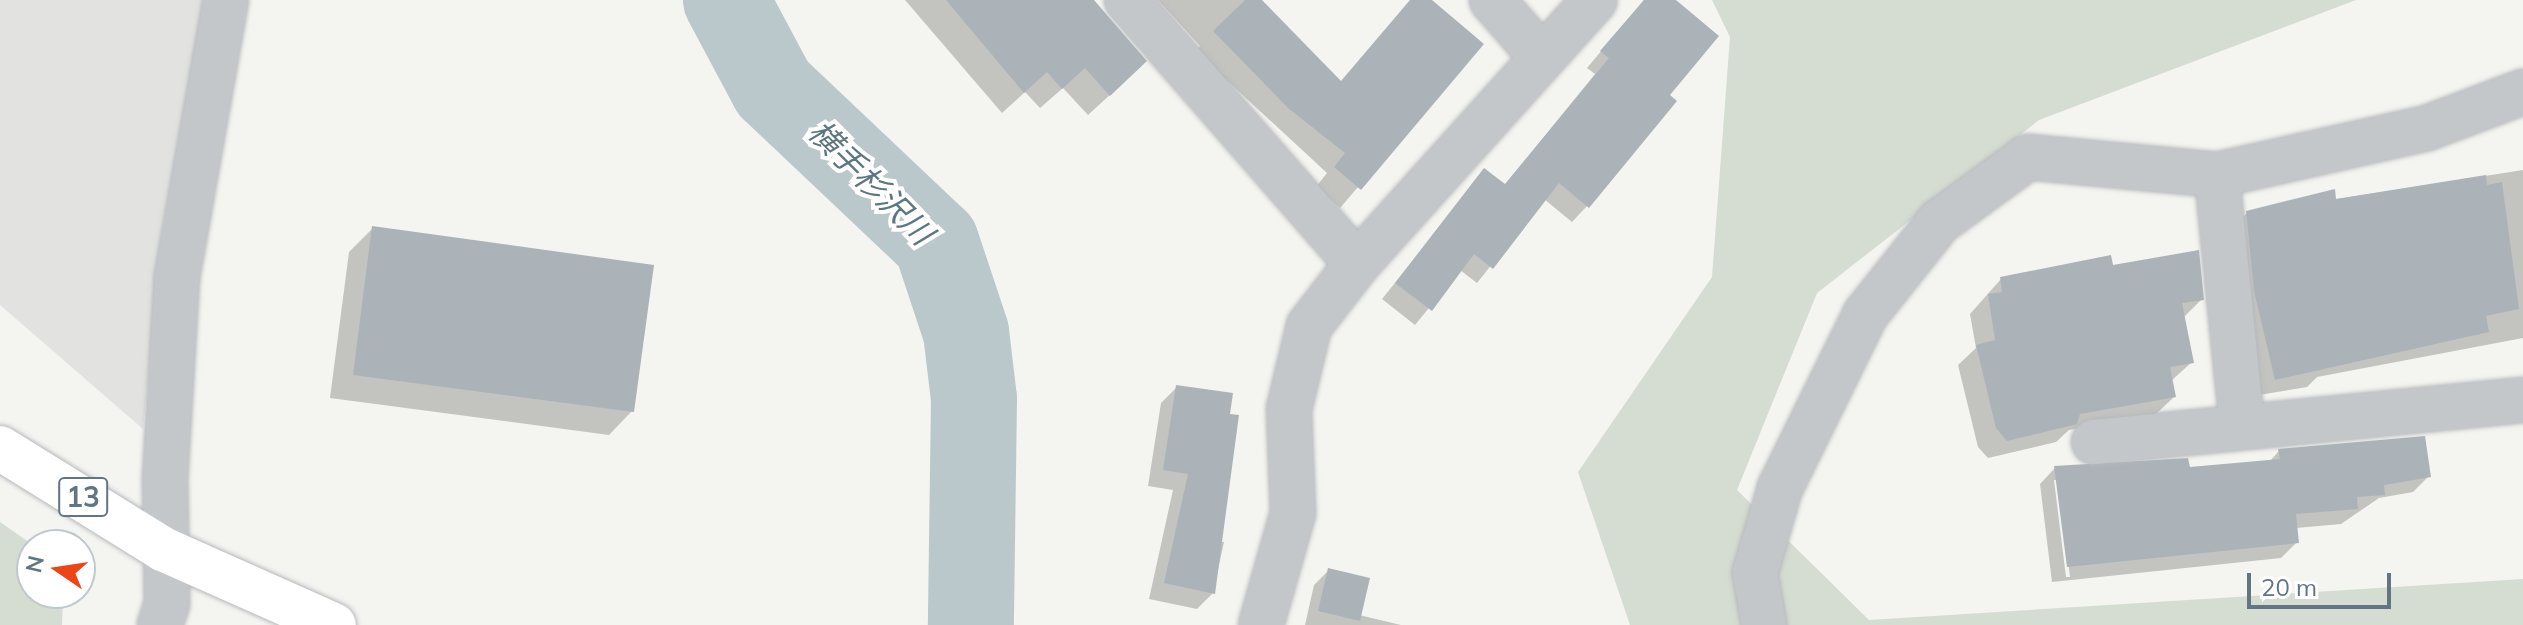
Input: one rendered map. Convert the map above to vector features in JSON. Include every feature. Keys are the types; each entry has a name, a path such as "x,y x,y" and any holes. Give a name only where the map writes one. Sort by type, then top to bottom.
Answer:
{"highway":[{"name":"13","path":"0,448 163,549 334,625"}],"street":[{"path":"160,625 167,603 163,549 177,277 226,0"},
{"path":"1127,0 1357,264"},
{"path":"1492,0 1540,55"},
{"path":"1261,625 1293,513 1289,409 1309,326 1357,264 1540,55 1595,0"},
{"path":"1764,625 1755,573 1780,488 1865,315 1939,222 2028,157 2217,175 2427,128 2523,92"},
{"path":"2217,175 2242,427"},
{"path":"2094,442 2523,400"}],"shaded area":[{"path":"0,0 207,0 162,230 143,429 0,305"},
{"path":"1712,0 2356,0 2039,120 1817,293 1737,490 1869,620 2523,579 2523,625 1630,625 1578,472 1712,277 1730,37"},
{"path":"0,522 16,533 16,609 62,609 62,625 0,625"}],"building":[{"path":"946,0 1094,0 1147,61 1110,96 1085,68 1062,89 1047,72 1024,93"},
{"path":"1245,0 1262,0 1341,81 1410,0 1432,0 1484,44 1361,190 1334,167 1345,153 1288,108 1213,31"},
{"path":"1644,0 1676,0 1719,36 1670,95 1677,101 1589,208 1559,183 1493,269 1474,254 1432,311 1395,283 1484,168 1505,184 1609,58 1600,51"},
{"path":"2486,175 2487,185 2502,182 2519,309 2486,316 2489,332 2275,380 2254,291 2246,211 2335,189 2336,199"},
{"path":"372,226 654,265 634,412 353,375"},
{"path":"2199,250 2204,300 2182,303 2194,363 2170,367 2176,397 2080,414 2077,424 2007,441 1996,428 1976,345 1995,340 1988,294 2002,292 2000,277 2111,255 2113,265"},
{"path":"1176,385 1233,393 1230,414 1239,415 1215,594 1164,583 1188,474 1163,470"},
{"path":"2425,436 2431,477 2384,485 2385,495 2357,497 2358,509 2296,514 2299,543 2067,567 2054,466 2188,458 2190,467 2280,459 2278,449"},
{"path":"1328,568 1370,578 1360,621 1318,611"}],"waterway":[{"name":"横手杉沢川","path":"726,0 773,88 936,242 966,332 974,399 971,625"}]}
